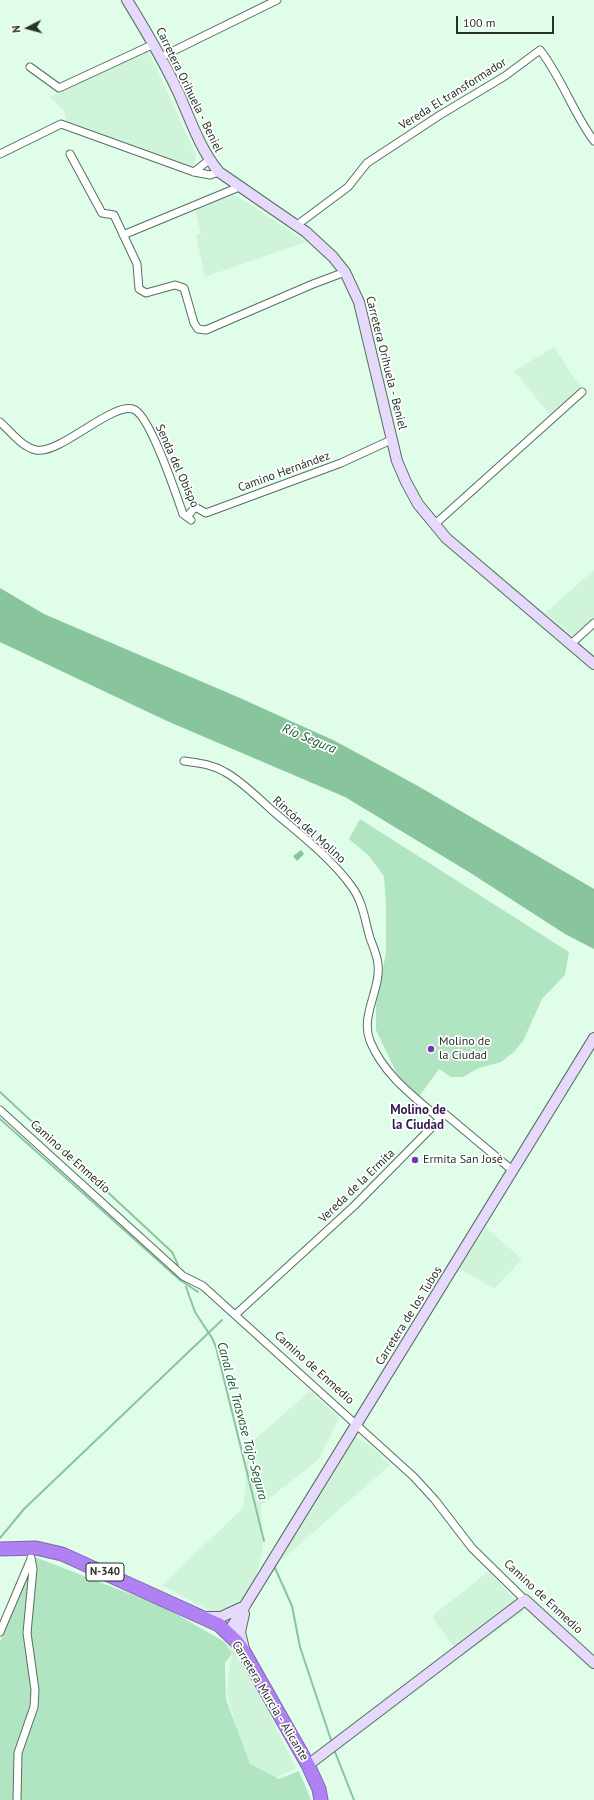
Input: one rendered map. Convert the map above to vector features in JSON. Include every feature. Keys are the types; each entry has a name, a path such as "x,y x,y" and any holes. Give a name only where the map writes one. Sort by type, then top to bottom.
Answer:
{"highway":[{"name":"Carretera Murcia - Alicante","path":"0,1549 33,1553 49,1550 75,1559 204,1617 218,1625 228,1633 244,1652 308,1765 319,1789 321,1800"}],"main road":[{"name":"Carretera Orihuela - Beniel","path":"127,0 154,44 201,146 209,160 219,172 239,187 297,225 333,257 345,272 359,302 391,440 406,482 418,504 446,538 594,664"},
{"name":"Carretera de los Tubos","path":"228,1633 358,1424 594,1038"},
{"name":"Camino de Enmedio","path":"525,1600 594,1664"},
{"path":"308,1765 525,1600"},
{"name":"Carretera de los Tubos","path":"244,1652 240,1632 246,1606"},
{"path":"204,1617 222,1617 246,1606"}],"street":[{"path":"161,58 277,0"},
{"path":"30,67 59,88 154,44"},
{"name":"Vereda El transformador","path":"297,225 348,187 367,163 440,115 505,76 540,50 548,60 584,127 594,141"},
{"path":"0,154 61,124 194,172 210,176 219,172"},
{"path":"70,154 102,213 114,215 137,264 139,289 146,293 175,285 184,288 194,323 198,329 206,330 313,284 345,272"},
{"path":"194,172 209,160"},
{"path":"123,235 239,187"},
{"path":"434,525 582,392"},
{"name":"Senda del Obispo","path":"0,422 22,442 36,450 46,449 125,408 135,410 148,425 183,514 189,518"},
{"name":"Camino Hernández","path":"189,518 195,508 206,513 341,463 391,440"},
{"path":"571,644 594,623"},
{"name":"Rincón del Molino","path":"184,761 214,767 232,776 310,842 353,888 363,911 378,964 378,979 370,1007 368,1023 369,1039 375,1053 390,1075 440,1119"},
{"name":"Camino de Enmedio","path":"0,1110 178,1272 203,1286 358,1424 425,1488 472,1548 525,1600"},
{"path":"440,1119 445,1114 512,1170"},
{"name":"Vereda de la Ermita","path":"235,1315 354,1206 440,1119"},
{"path":"0,1632 33,1553"},
{"path":"17,1800 18,1753 31,1719 35,1701 35,1690 27,1633 33,1553"}],"shaded area":[{"path":"148,50 196,155 193,167 67,124 64,111 50,97"},
{"path":"232,194 253,206 306,242 205,277 196,235 201,233 195,210"},
{"path":"554,347 581,388 550,415 514,371"},
{"path":"594,570 594,619 574,637 545,613"},
{"path":"360,819 569,952 565,975 542,999 523,1041 514,1052 501,1062 479,1068 463,1077 451,1077 439,1069 418,1098 404,1084 396,1072 376,1030 376,1004 386,953 386,904 384,876 368,855 349,839"},
{"path":"486,1228 522,1259 494,1289 459,1268"},
{"path":"310,1391 339,1418 319,1459 261,1505 263,1549 241,1629 250,1675 296,1768 271,1780 249,1771 227,1694 229,1668 232,1654 211,1612 162,1585 244,1507 247,1446"},
{"path":"356,1437 372,1447 390,1465 278,1563"},
{"path":"35,1557 164,1607 225,1642 232,1654 225,1663 226,1699 250,1764 279,1779 299,1771 311,1800 0,1800 0,1641"},
{"path":"489,1571 524,1611 461,1657 432,1616"}],"water":[{"name":"Río Segura","path":"0,588 44,614 240,698 335,741 418,786 594,889 594,949 565,934 469,872 345,797 167,721 0,642"},
{"path":"301,850 304,854 297,861 293,856"}],"waterway":[{"name":"Canal del Trasvase Tajo-Segura","path":"0,1092 172,1252 178,1265"},
{"name":"Canal del Trasvase Tajo-Segura","path":"0,1119 180,1280 198,1292"},
{"name":"Canal del Trasvase Tajo-Segura","path":"186,1287 195,1312 212,1338 216,1347 264,1541"},
{"path":"0,1538 24,1509 222,1320"},
{"name":"Canal del Trasvase Tajo-Segura","path":"275,1568 292,1606 300,1647 331,1740"},
{"path":"335,1752 354,1800"}],"place":[{"name":"Molino de la Ciudad","path":"431,1049"},
{"name":"Ermita San José","path":"415,1160"}],"district":[{"name":"Molino de la Ciudad","path":"418,1118"}]}
